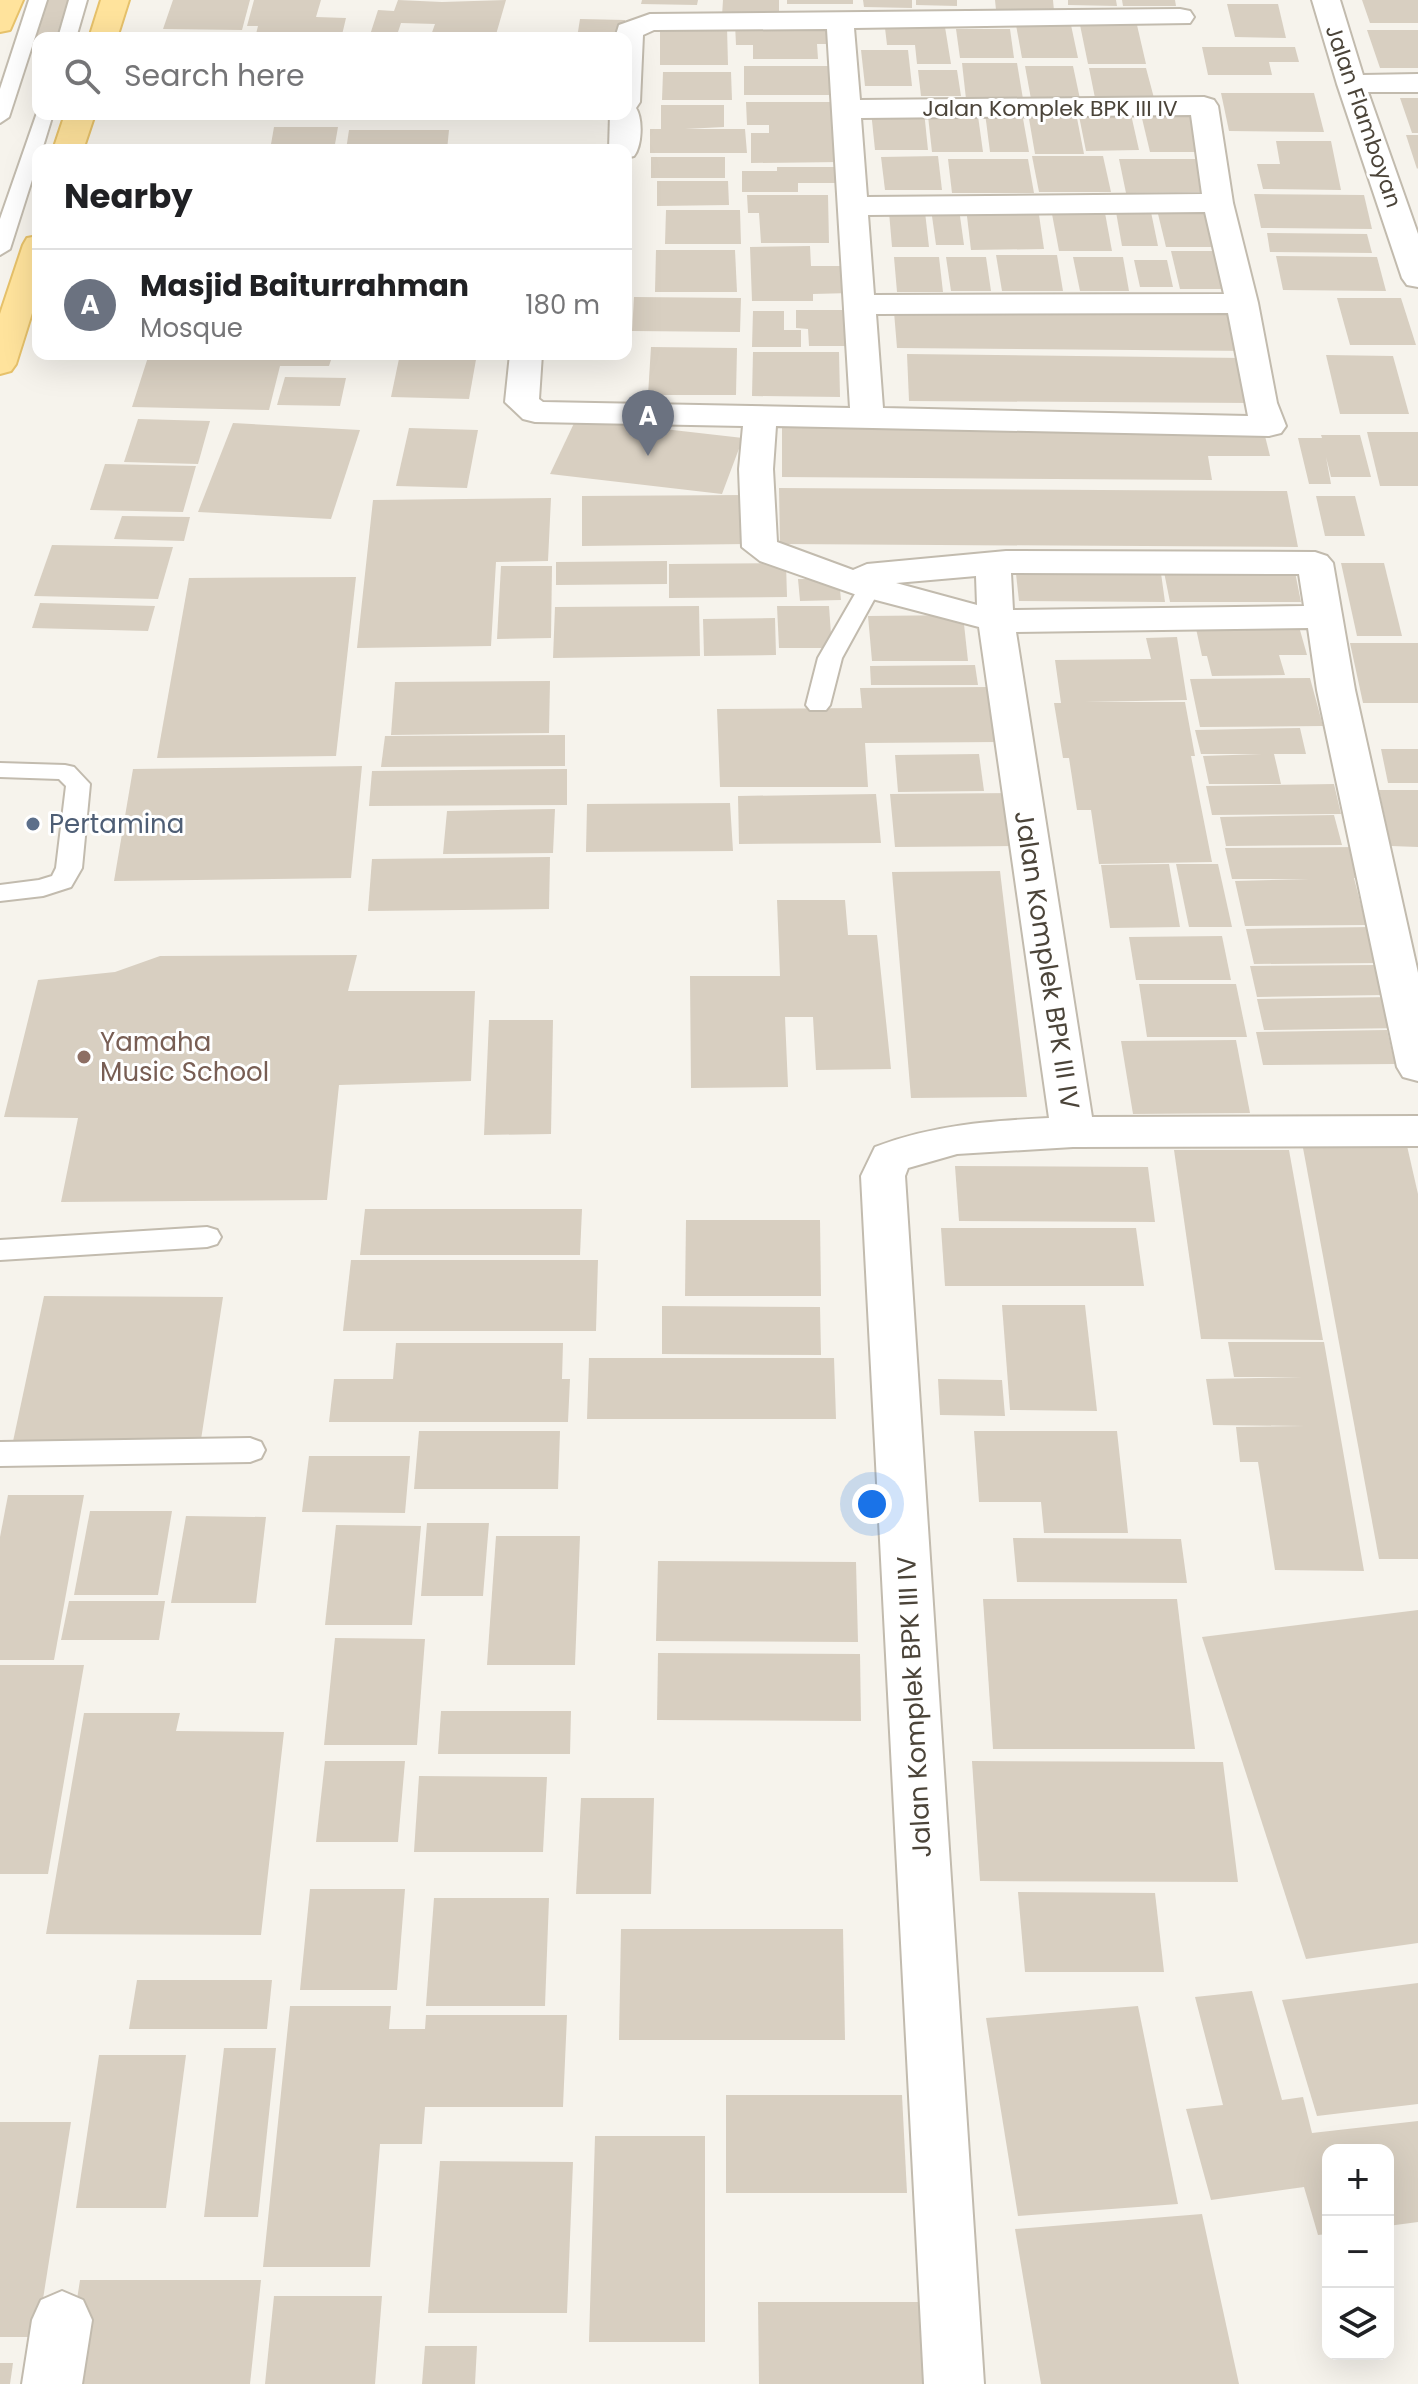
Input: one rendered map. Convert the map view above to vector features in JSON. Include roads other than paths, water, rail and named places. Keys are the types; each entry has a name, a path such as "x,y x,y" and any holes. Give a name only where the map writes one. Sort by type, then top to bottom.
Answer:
{"main road":[{"path":"0,24 9,0"},
{"path":"105,32 115,0"},
{"path":"70,144 78,120"},
{"path":"0,364 32,264"}],"street":[{"name":"Jalan Flamboyan","path":"1326,0 1351,84 1403,186 1418,278"},
{"path":"629,32 639,24 1180,17"},
{"path":"840,21 867,418"},
{"path":"1351,84 1418,83"},
{"name":"Jalan Komplek BPK III IV","path":"526,360 522,402 535,412 1269,426 1260,403 1242,303 1218,203 1204,106 847,109"},
{"path":"624,144 625,120"},
{"path":"854,206 1218,203"},
{"path":"859,305 1242,303"},
{"path":"760,418 756,469 760,547 772,554 855,582 996,621 1321,617"},
{"path":"855,582 996,564 1315,563 1321,617 1418,1067"},
{"name":"Jalan Komplek BPK III IV","path":"954,2384 883,1176 890,1158 913,1147 944,1141 1073,1132 996,621 993,571 996,564"},
{"path":"1073,1132 1418,1131"},
{"path":"52,2384 62,2320"}],"lane":[{"path":"0,117 38,0"},
{"path":"69,32 78,0"},
{"path":"34,144 42,120"},
{"path":"0,249 32,151"},
{"path":"818,705 855,582"},
{"path":"0,770 65,772 78,784 69,868 62,881 43,888 0,893"},
{"path":"0,1250 207,1237"},
{"path":"0,1454 250,1450"}],"place":[{"name":"Masjid Baiturrahman","path":"648,456"},
{"name":"Pertamina","path":"33,824"},
{"name":"Yamaha Music School","path":"84,1057"}]}
